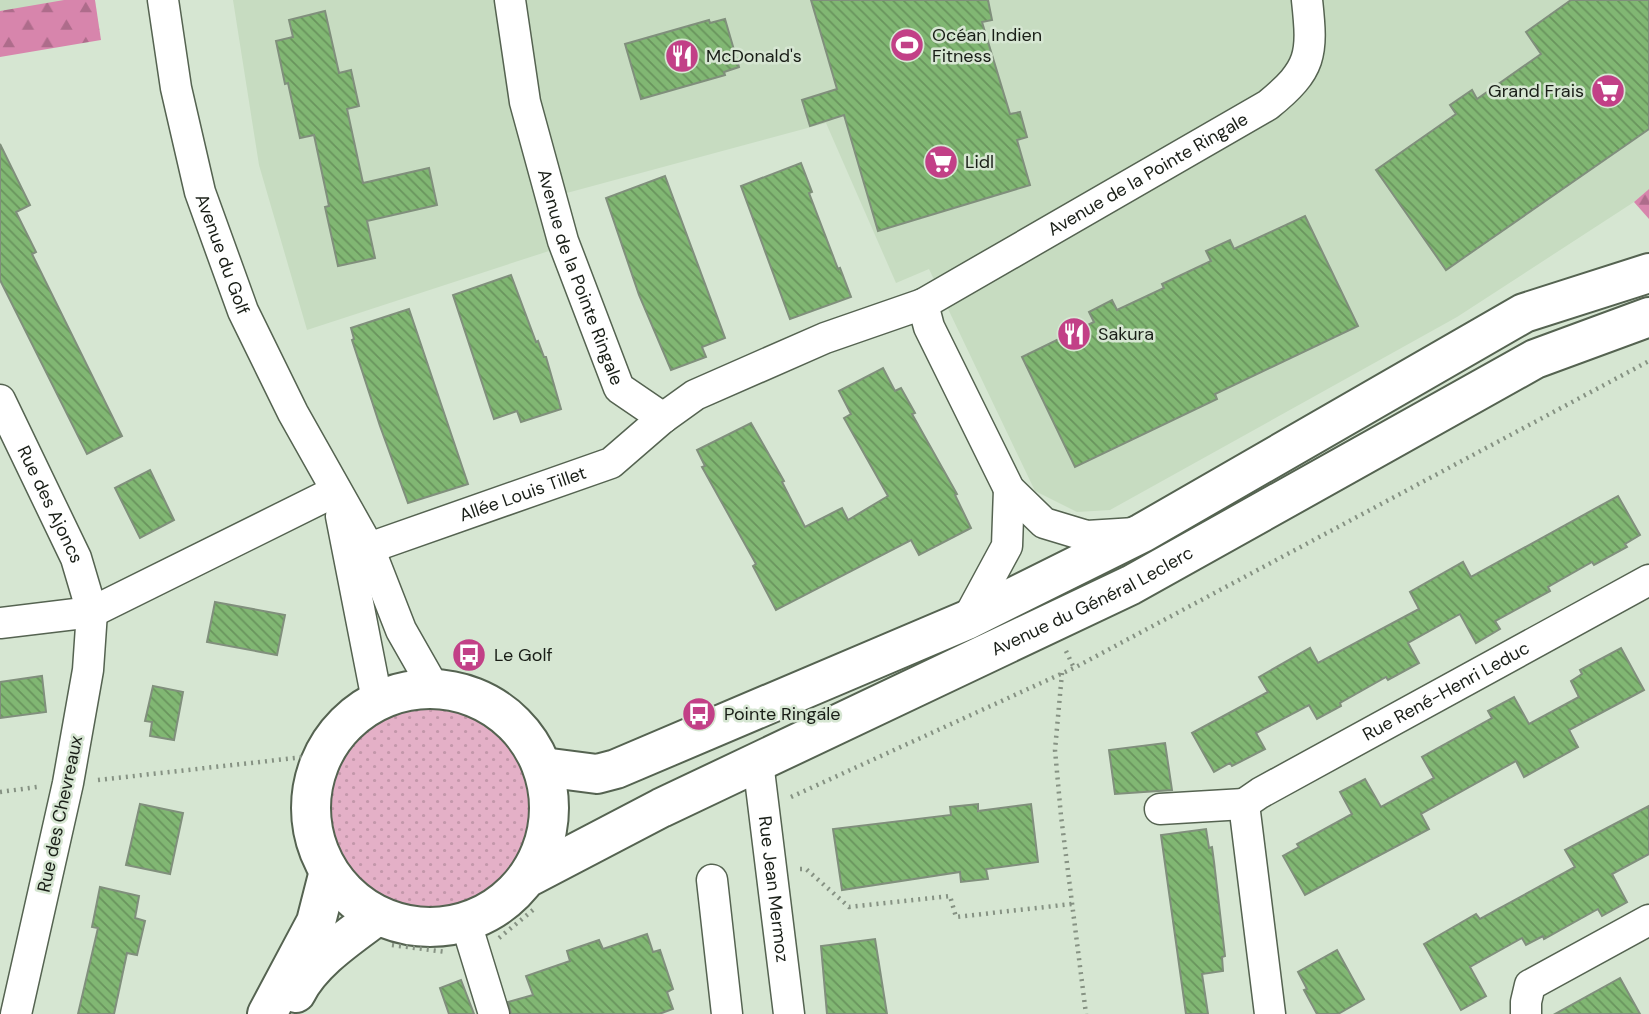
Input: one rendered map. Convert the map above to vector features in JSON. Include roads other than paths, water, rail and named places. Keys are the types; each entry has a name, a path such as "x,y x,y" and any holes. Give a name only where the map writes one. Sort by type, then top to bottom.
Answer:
{"main road":[{"path":"543,767 597,774 616,769 967,620 1142,533 1524,313 1649,273"},
{"name":"Avenue du Général Leclerc","path":"531,876 661,808 1131,585 1535,359 1649,317"},
{"path":"434,688 481,699 520,728 543,767 551,803 547,836 531,876 508,900 466,923 431,928 377,916 352,900 328,876 312,830 310,792 322,755 345,723 377,700 405,691 434,688"},
{"path":"267,1014 316,922 328,876"},
{"path":"286,1014 303,980 345,940 377,916"}],"street":[{"name":"Avenue du Golf","path":"163,0 176,88 200,192 243,311 293,413 369,548 401,630 434,688"},
{"name":"Avenue de la Pointe Ringale","path":"510,0 525,102 563,241 619,388 663,418 695,395 813,343 923,304 1275,100 1302,74 1311,40 1307,0"},
{"path":"923,304 929,327 1009,489 1044,523 1087,536 1142,533"},
{"name":"Rue des Ajoncs","path":"0,400 76,558 92,612"},
{"name":"Allée Louis Tillet","path":"369,548 611,463 663,418"},
{"path":"967,620 1007,546 1009,489"},
{"path":"0,623 92,612 336,491 377,700"},
{"name":"Rue René-Henri Leduc","path":"1160,809 1244,804 1649,580"},
{"name":"Rue des Chevreaux","path":"16,1014 68,783 88,670 92,612"},
{"name":"Rue Jean Mermoz","path":"758,762 789,1014"},
{"path":"1244,804 1270,1014"},
{"path":"712,880 727,1014"},
{"path":"1527,1014 1526,1002 1530,985 1649,920"},
{"path":"466,923 494,1014"}],"place":[{"name":"Océan Indien Fitness","path":"907,45"},
{"name":"McDonald's","path":"682,56"},
{"name":"Grand Frais","path":"1608,91"},
{"name":"Lidl","path":"941,162"},
{"name":"Sakura","path":"1074,334"},
{"name":"Le Golf","path":"469,655"},
{"name":"Pointe Ringale","path":"699,714"}]}
